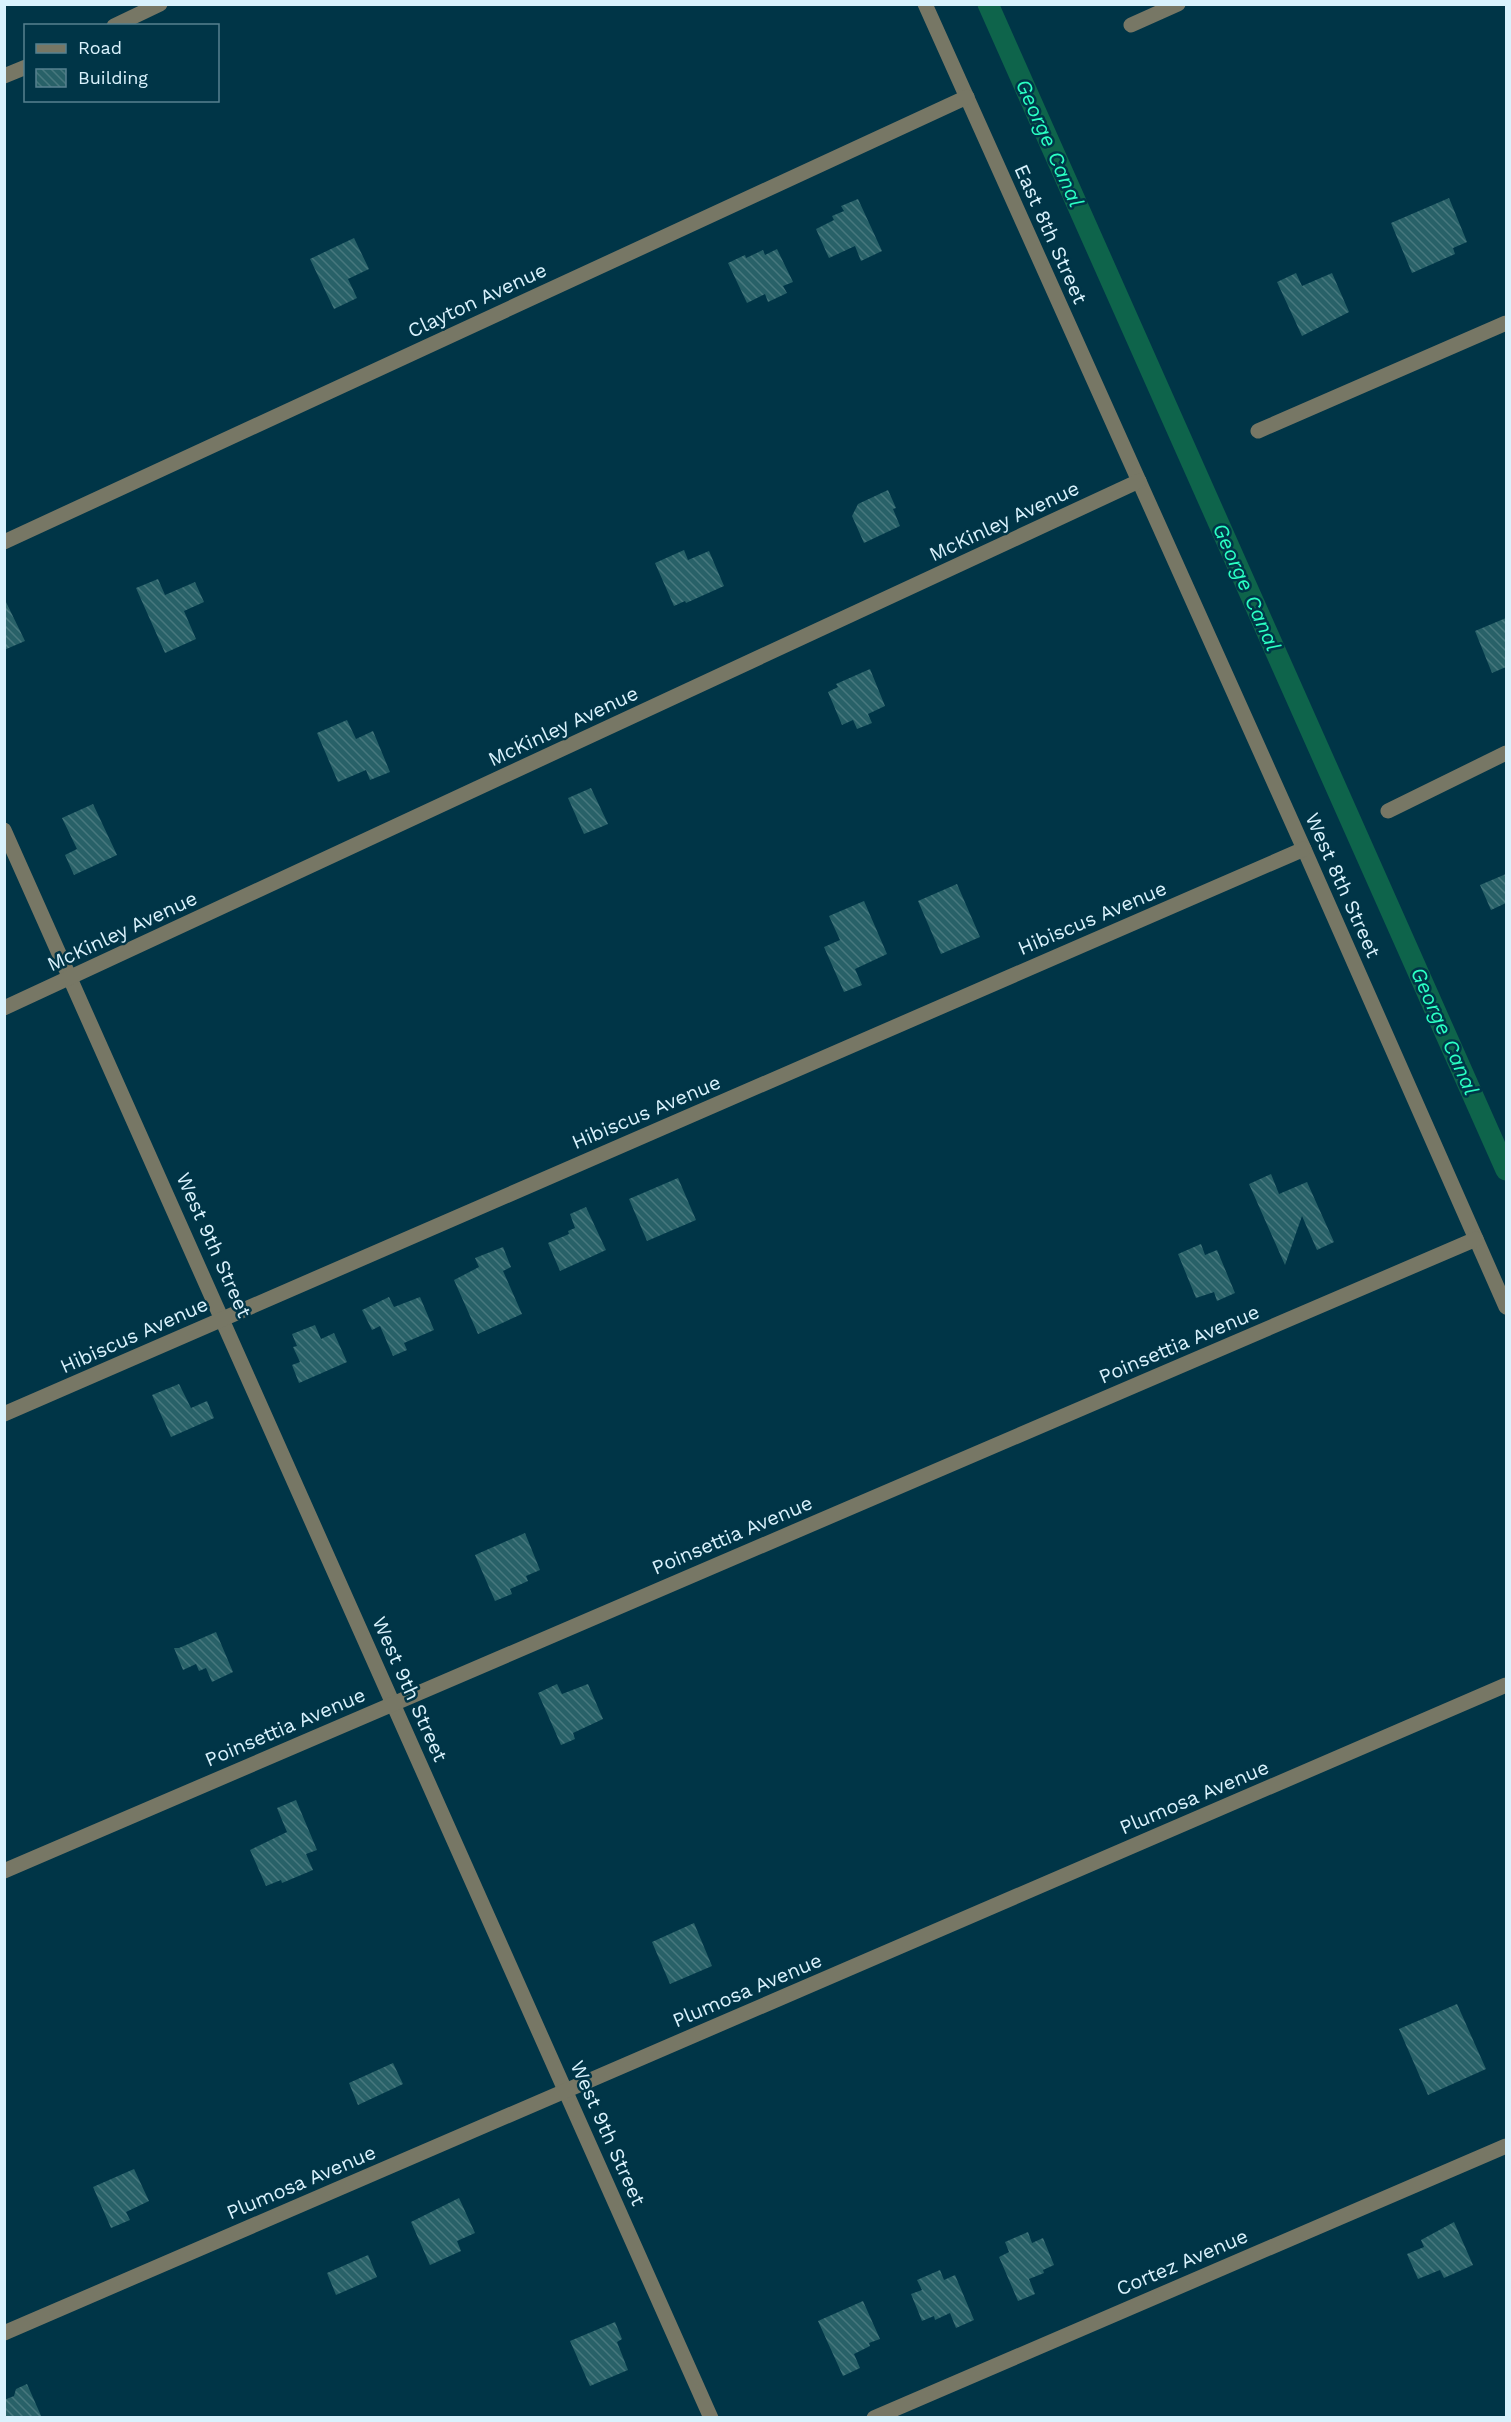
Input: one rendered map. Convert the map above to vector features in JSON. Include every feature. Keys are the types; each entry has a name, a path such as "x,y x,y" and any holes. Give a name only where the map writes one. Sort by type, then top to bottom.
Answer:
{"street":[{"path":"118,24 160,4"},
{"name":"East 8th Street","path":"925,4 1139,481"},
{"path":"1131,25 1178,4"},
{"path":"4,76 24,68"},
{"name":"Clayton Avenue","path":"4,542 966,97"},
{"path":"1258,431 1506,323"},
{"name":"West 8th Street","path":"1139,481 1506,1307"},
{"name":"McKinley Avenue","path":"4,1008 1139,481"},
{"path":"1388,811 1506,753"},
{"name":"West 9th Street","path":"4,830 224,1318 711,2418"},
{"name":"Hibiscus Avenue","path":"4,1414 1304,849"},
{"name":"Poinsettia Avenue","path":"4,1871 1476,1239"},
{"name":"Plumosa Avenue","path":"4,2332 1506,1685"},
{"name":"Cortez Avenue","path":"874,2418 1506,2146"}],"building":[{"path":"1449,198 1467,242 1453,248 1455,254 1412,273 1391,223"},
{"path":"858,199 882,251 861,261 855,246 829,258 816,229 834,220 832,216 844,211 841,206"},
{"path":"354,238 369,269 348,279 357,298 334,309 310,259"},
{"path":"777,249 793,282 783,286 787,293 768,302 765,294 747,303 728,263 745,255 746,258 763,250 765,255"},
{"path":"1296,273 1302,286 1332,273 1349,312 1302,336 1277,282"},
{"path":"888,490 896,508 893,509 900,526 864,543 852,516 858,504"},
{"path":"684,550 688,560 709,551 724,586 674,606 655,563"},
{"path":"158,579 165,595 195,582 204,602 184,611 196,639 165,653 136,588"},
{"path":"4,598 25,641 4,650"},
{"path":"1506,618 1506,667 1492,673 1475,631"},
{"path":"870,669 885,706 868,714 872,723 857,729 853,720 842,725 828,692 838,687 836,684"},
{"path":"347,720 356,739 373,731 390,772 370,780 366,770 338,782 317,733"},
{"path":"591,788 608,824 584,834 568,798"},
{"path":"93,804 117,855 74,875 65,855 77,849 62,818"},
{"path":"1506,874 1506,903 1491,910 1480,885"},
{"path":"957,884 980,937 941,954 918,901"},
{"path":"864,901 887,954 855,969 862,985 844,992 824,947 840,940 829,916"},
{"path":"1271,1174 1279,1194 1307,1182 1334,1242 1317,1250 1302,1216 1285,1265 1249,1184"},
{"path":"678,1178 696,1220 647,1241 629,1199"},
{"path":"586,1207 606,1250 560,1271 548,1243 569,1234 568,1231 575,1228 570,1214"},
{"path":"1201,1244 1205,1255 1217,1250 1235,1293 1217,1301 1214,1292 1196,1298 1178,1254"},
{"path":"503,1247 511,1267 503,1271 522,1314 478,1334 454,1280 479,1267 475,1258"},
{"path":"389,1297 394,1307 420,1297 434,1330 404,1343 407,1350 393,1356 380,1326 372,1330 362,1310"},
{"path":"315,1325 321,1339 334,1333 347,1362 299,1383 292,1365 300,1362 293,1347 297,1346 292,1334"},
{"path":"179,1384 191,1408 207,1401 214,1418 171,1437 152,1395"},
{"path":"525,1533 540,1570 526,1576 528,1581 510,1589 512,1594 495,1601 475,1555"},
{"path":"216,1632 233,1672 212,1682 206,1668 199,1671 196,1664 183,1670 174,1648"},
{"path":"557,1684 562,1694 588,1684 603,1719 573,1733 575,1739 561,1745 538,1693"},
{"path":"296,1800 317,1850 306,1854 313,1870 282,1883 281,1880 266,1886 250,1850 287,1832 277,1808"},
{"path":"694,1923 712,1966 670,1984 652,1942"},
{"path":"1457,2004 1486,2069 1428,2095 1399,2029"},
{"path":"393,2063 403,2084 358,2105 349,2083"},
{"path":"134,2169 149,2201 126,2212 130,2220 111,2228 93,2187"},
{"path":"459,2198 475,2233 457,2241 461,2251 430,2265 411,2222"},
{"path":"1454,2222 1473,2265 1444,2278 1440,2270 1418,2279 1407,2254 1424,2247 1421,2240"},
{"path":"1028,2232 1032,2243 1043,2238 1054,2265 1043,2270 1044,2273 1029,2279 1035,2294 1018,2301 999,2257 1009,2252 1005,2242"},
{"path":"368,2255 377,2277 336,2295 327,2273"},
{"path":"940,2270 944,2280 955,2275 974,2320 956,2328 950,2313 935,2320 934,2316 922,2321 911,2294 922,2290 917,2280"},
{"path":"863,2301 880,2339 869,2343 870,2346 854,2354 860,2368 843,2376 818,2321"},
{"path":"615,2322 622,2339 617,2342 628,2370 590,2386 570,2341"},
{"path":"27,2384 42,2418 4,2418 4,2400 14,2396 16,2389"}],"waterway":[{"name":"George Canal","path":"988,4 1506,1170"}]}
